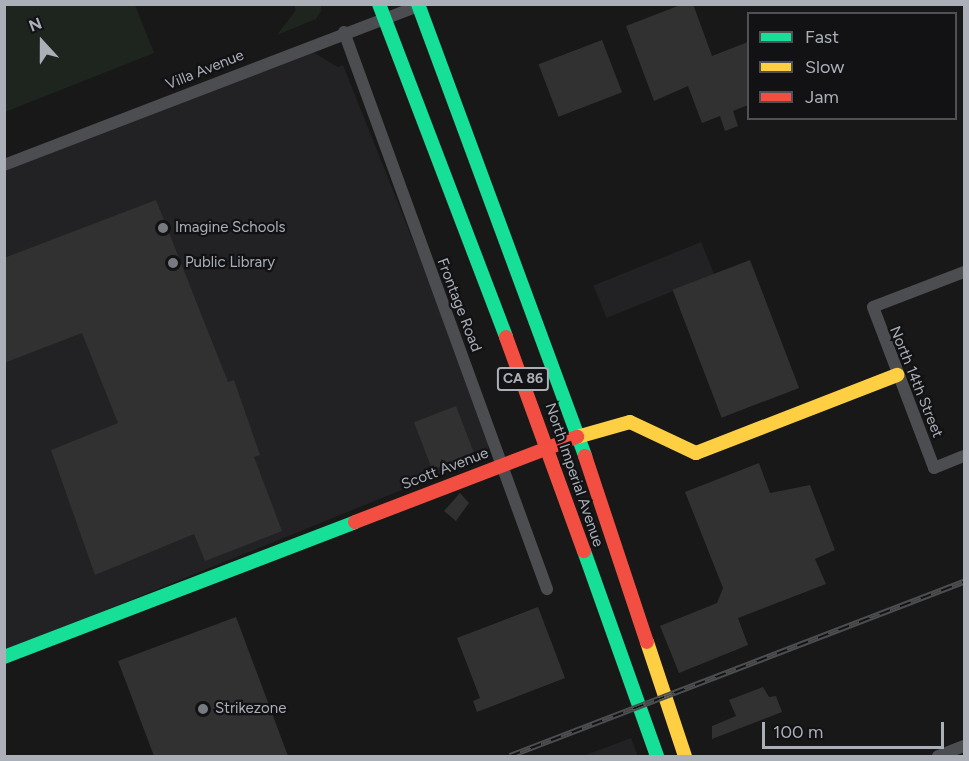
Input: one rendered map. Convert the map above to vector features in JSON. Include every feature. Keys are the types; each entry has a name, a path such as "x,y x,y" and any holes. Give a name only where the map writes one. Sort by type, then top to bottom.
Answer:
{"main road":[{"name":"North Imperial Avenue","path":"379,4 547,448 657,756"},
{"name":"North Imperial Avenue","path":"418,5 578,436 685,756"},
{"name":"Scott Avenue","path":"4,657 578,436 630,422 696,453 897,375"}],"street":[{"name":"Villa Avenue","path":"4,165 418,5"},
{"name":"Frontage Road","path":"344,32 504,464 547,589"},
{"name":"North 14th Street","path":"964,272 873,307 934,468 964,456"},
{"path":"938,756 964,746"}],"shaded area":[{"path":"5,4 135,5 154,53 5,112"},
{"path":"294,5 321,5 321,11 316,19 277,35 296,10"},
{"path":"304,47 338,67 343,65 490,434 488,449 468,463 5,651 5,169"},
{"path":"701,242 714,274 607,318 593,285"},
{"path":"631,738 638,756 583,756"}],"building":[{"path":"683,4 693,4 712,56 747,42 747,105 733,111 738,126 725,131 720,116 702,123 688,86 654,101 626,26"},
{"path":"602,40 622,92 559,117 539,64"},
{"path":"156,200 228,382 234,380 260,455 254,457 282,531 205,561 194,534 95,575 51,450 118,423 82,333 4,363 4,258"},
{"path":"750,260 799,388 722,418 673,290"},
{"path":"456,406 474,454 432,470 414,422"},
{"path":"759,463 770,493 810,485 835,550 815,559 826,584 738,618 748,645 679,673 660,626 717,603 723,588 685,492"},
{"path":"460,493 469,503 456,521 444,511"},
{"path":"538,607 565,678 477,712 473,701 480,698 457,638"},
{"name":"Strikezone","path":"236,617 288,756 154,756 118,661"},
{"path":"763,687 769,697 776,696 782,712 712,739 712,726 736,716 729,700"}],"railway":[{"path":"510,756 964,582"}],"traffic: fast":[{"path":"379,4 506,337"},
{"path":"418,4 585,456"},
{"path":"4,657 355,522"},
{"path":"584,551 657,756"}],"traffic: slow":[{"path":"577,437 630,422 696,453 897,375"},
{"path":"647,642 685,756"}],"traffic: jam":[{"path":"506,337 584,551"},
{"path":"355,522 577,437"},
{"path":"585,456 647,642"}],"place":[{"name":"Imagine Schools","path":"163,228"},
{"name":"Public Library","path":"173,263"},
{"name":"Strikezone","path":"203,709"}]}
